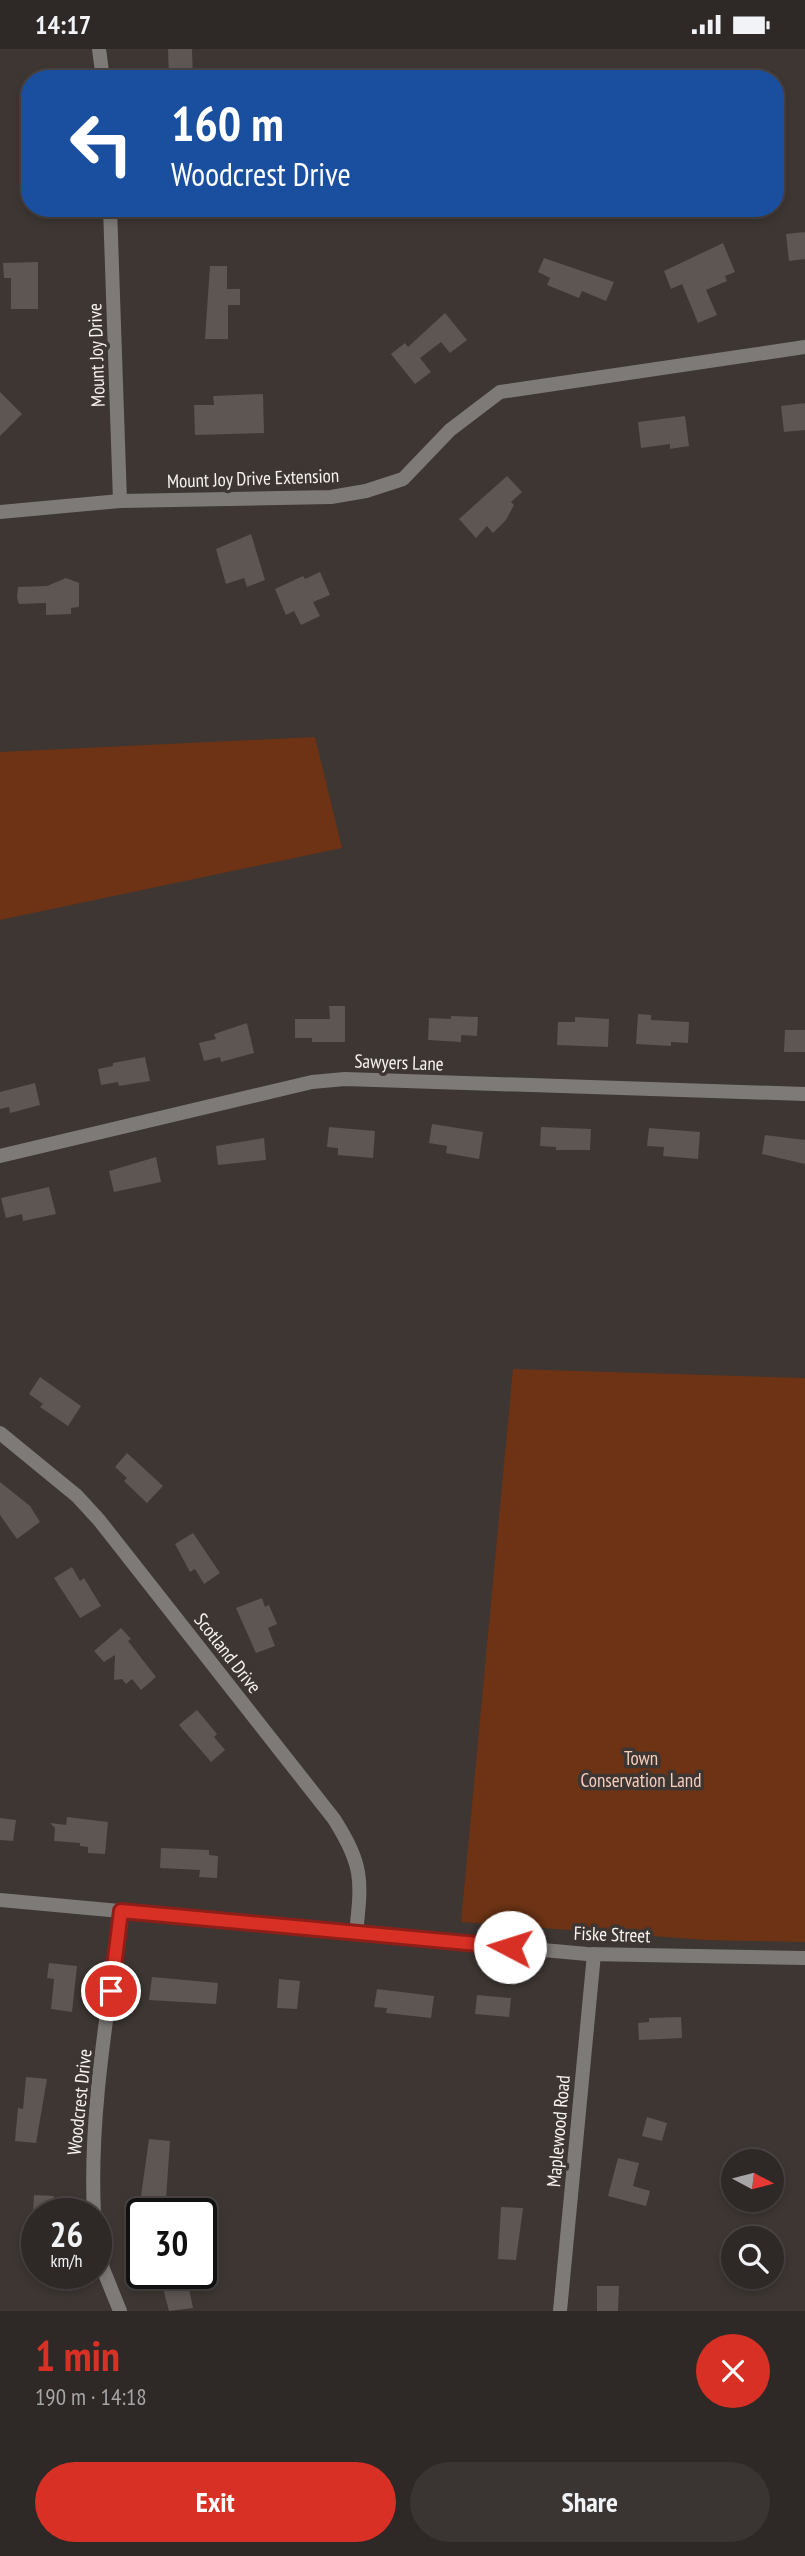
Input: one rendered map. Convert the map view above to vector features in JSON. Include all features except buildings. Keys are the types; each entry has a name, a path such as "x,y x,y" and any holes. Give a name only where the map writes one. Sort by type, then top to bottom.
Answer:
{"street":[{"path":"99,49 102,70"},
{"name":"Mount Joy Drive","path":"110,217 120,501"},
{"name":"Mount Joy Drive Extension","path":"0,512 120,501 331,497 366,491 403,478 450,430 500,392 805,347"},
{"name":"Sawyers Lane","path":"0,1156 323,1081 805,1094"},
{"name":"Scotland Drive","path":"0,1433 77,1496 99,1520 334,1819 353,1850 360,1872 356,1933"},
{"name":"Fiske Street","path":"0,1900 594,1954 805,1958"},
{"name":"Woodcrest Drive","path":"93,2198 95,2124 121,1911"},
{"name":"Maplewood Road","path":"560,2311 594,1954"},
{"path":"111,2289 120,2311"}],"green space":[{"path":"315,737 342,848 0,920 0,752"},
{"name":"Town Conservation Land","path":"513,1369 805,1378 805,1942 706,1940 461,1922"}],"route":[{"path":"111,1991 121,1911 510,1947"}]}
